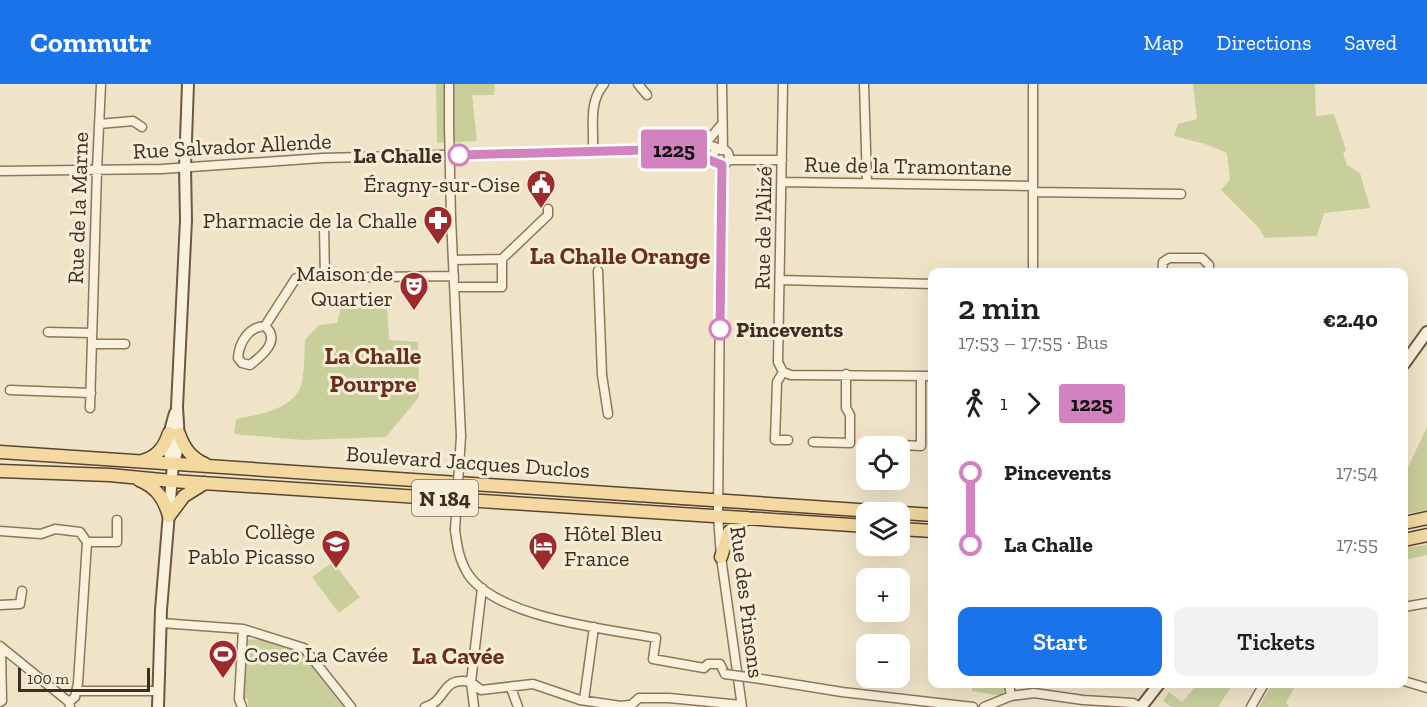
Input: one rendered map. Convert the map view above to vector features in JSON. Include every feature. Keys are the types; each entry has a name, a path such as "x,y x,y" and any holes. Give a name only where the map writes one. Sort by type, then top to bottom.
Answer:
{"main road":[{"path":"138,463 158,453 174,434 190,454 209,466"},
{"name":"Boulevard Jacques Duclos","path":"0,452 928,515"},
{"name":"N 184","path":"135,478 173,464"},
{"name":"N 184","path":"172,481 182,475 201,471 209,466"},
{"name":"Boulevard Jacques Duclos","path":"0,471 110,475 172,481 856,525"},
{"path":"135,478 147,483 158,492 169,516"},
{"path":"169,516 184,496 205,483"},
{"path":"715,500 718,487"},
{"name":"N 184","path":"681,513 687,508 701,506 715,500"},
{"name":"N 184","path":"718,516 753,503"},
{"path":"721,557 729,532 747,518"},
{"path":"1408,522 1427,518"},
{"path":"910,530 928,531"},
{"path":"1408,539 1427,535"}],"street":[{"name":"Rue de la Marne","path":"90,408 101,84"},
{"path":"158,707 161,623 169,516 173,464 177,455 174,434 186,220 188,84"},
{"path":"449,84 451,218 461,436 455,530 461,559 467,573 482,588 510,605 555,619 656,638 654,659 704,668 708,664 720,664 725,674 842,692 973,707"},
{"path":"593,151 593,105 596,94 604,84"},
{"path":"638,84 647,95"},
{"path":"722,150 723,84"},
{"name":"Rue de l'Alizé","path":"783,84 778,363 783,372"},
{"path":"864,84 867,183"},
{"path":"1033,84 1033,268"},
{"path":"99,124 133,121 142,127"},
{"path":"718,487 722,163 728,154 715,146 705,144 722,124"},
{"name":"Rue Salvador Allende","path":"0,171 185,167 322,158 681,149 705,144"},
{"name":"Rue Salvador Allende","path":"681,149 722,163"},
{"path":"722,150 715,153 714,159 722,163 782,160"},
{"name":"Rue de la Tramontane","path":"782,182 1181,194"},
{"path":"453,260 502,259 548,214 548,208"},
{"path":"324,227 325,278"},
{"path":"1162,268 1163,262 1168,258 1202,258 1209,268"},
{"path":"454,287 502,287 502,259"},
{"path":"598,271 602,375 608,414"},
{"path":"265,326 296,278 454,276"},
{"path":"780,280 928,284"},
{"path":"265,326 272,338 270,345 250,364 242,363 238,358 238,348 256,327 265,326"},
{"path":"48,332 92,333"},
{"path":"1408,358 1427,332"},
{"path":"92,344 125,344"},
{"path":"788,440 775,440 777,382 783,372 791,375 928,376"},
{"path":"813,442 850,443 850,415 846,408 846,374"},
{"path":"910,445 921,446 921,376"},
{"path":"10,390 91,393"},
{"name":"Rue des Pinsons","path":"715,500 742,706"},
{"path":"87,542 117,542 117,520"},
{"path":"0,531 41,534 55,529 80,532 87,542 77,691 69,705 1,646"},
{"path":"474,707 471,682 482,588"},
{"path":"0,604 20,604 22,591"},
{"path":"1408,606 1427,603"},
{"path":"161,623 243,628 304,648 351,707"},
{"path":"584,700 594,627"},
{"path":"242,707 239,699 243,628"},
{"path":"0,702 1,646"},
{"path":"425,707 434,705 447,686 462,680 471,682 481,690 533,684 584,700 621,706 629,706 639,698 742,706"},
{"path":"1408,682 1427,688"},
{"path":"511,688 518,707"},
{"path":"1010,688 1011,696"},
{"path":"984,707 1011,696 1042,694 1133,703 1141,707 1156,688"},
{"path":"1251,707 1262,688"},
{"path":"77,691 158,691"}],"green space":[{"path":"436,84 493,84 495,86 494,95 472,95 477,141 437,143"},
{"path":"1193,84 1315,84 1316,116 1334,114 1346,150 1343,154 1347,165 1360,173 1370,208 1324,213 1317,236 1265,238 1259,228 1221,190 1230,179 1227,153 1205,144 1174,136 1178,124 1197,119"},
{"path":"387,307 389,340 418,342 419,397 386,437 303,440 234,434 236,419 275,409 292,399 302,382 305,340 319,325 337,323 341,308"},
{"path":"1427,427 1427,510 1408,513 1408,467"},
{"path":"1427,545 1427,555 1408,559 1408,547"},
{"path":"333,562 360,597 339,613 312,577"},
{"path":"246,639 262,640 304,654 346,707 248,707 248,699 243,699"},
{"path":"972,688 1004,688 1003,696 972,691"},
{"path":"1194,688 1230,688 1218,707 1171,707 1163,701 1169,692 1182,702"},
{"path":"1270,688 1294,688 1286,703 1289,707 1259,707"}],"bus line":[{"name":"1225","path":"459,155 681,149 722,165 720,329"}],"place":[{"name":"La Challe","path":"459,155"},
{"name":"Éragny-sur-Oise","path":"541,210"},
{"name":"Pharmacie de la Challe","path":"438,246"},
{"name":"Maison de Quartier","path":"414,312"},
{"name":"Pincevents","path":"720,329"},
{"name":"Collège Pablo Picasso","path":"336,570"},
{"name":"Hôtel Bleu France","path":"543,572"},
{"name":"Cosec La Cavée","path":"223,680"}],"district":[{"name":"La Challe Orange","path":"620,255"},
{"name":"La Challe Pourpre","path":"373,369"},
{"name":"La Cavée","path":"458,655"}]}
